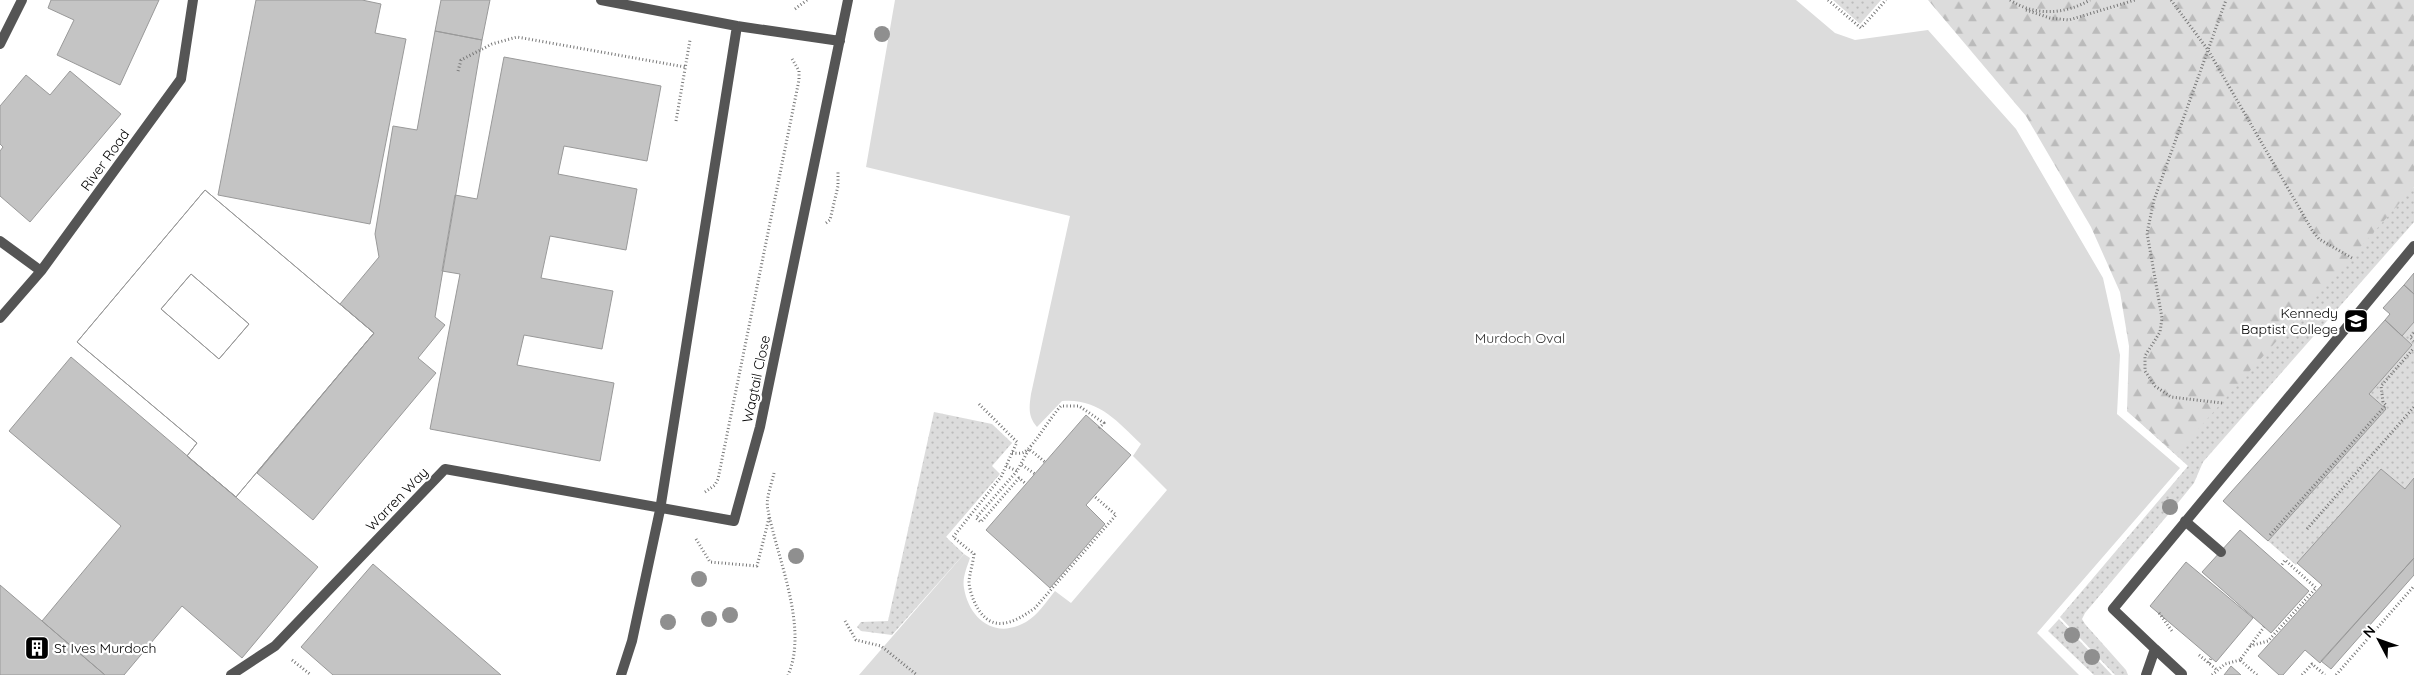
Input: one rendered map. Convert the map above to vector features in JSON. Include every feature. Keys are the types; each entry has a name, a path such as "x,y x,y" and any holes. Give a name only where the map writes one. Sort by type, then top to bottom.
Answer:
{"street":[{"path":"0,44 22,0"},
{"name":"River Road","path":"0,318 41,271 181,79 193,0"},
{"path":"601,0 737,26 840,41"},
{"name":"Wagtail Close","path":"660,510 734,521 760,427 848,0"},
{"path":"621,675 632,641 660,510 737,26"},
{"path":"0,241 41,271"},
{"path":"2182,674 2113,609 2414,246"},
{"name":"Warren Way","path":"231,675 275,646 445,469 660,510"},
{"path":"2185,522 2221,552"},
{"path":"2146,675 2155,649"}],"path":[{"path":"795,9 807,0"},
{"path":"1828,0 1861,28 1886,0"},
{"path":"2010,0 2026,10 2050,18 2069,20 2135,0"},
{"path":"2026,10 2065,10 2090,0"},
{"path":"2171,0 2208,50 2312,230 2319,239 2352,258"},
{"path":"2222,403 2171,397 2155,386 2145,371 2144,362 2145,356 2160,332 2162,318 2147,233 2154,200 2226,0"},
{"path":"676,121 694,17"},
{"path":"458,71 461,60 480,49 517,37 686,67"},
{"path":"704,492 711,490 718,479 800,80 799,72 789,54"},
{"path":"822,226 830,220 838,186 838,162"},
{"path":"2414,333 2410,337 2414,341"},
{"path":"2270,535 2386,405 2382,402 2380,384 2414,348"},
{"path":"978,404 1017,442 1002,477 953,537 974,554 969,582 974,602 981,614 990,622 1003,624 1019,620 1034,608 1116,515 1094,496"},
{"path":"1026,484 1019,478 981,522 976,518 1022,465 1052,415 1061,406 1079,406 1104,423 1099,428"},
{"path":"2306,529 2414,407"},
{"path":"1012,453 1023,453 1030,449"},
{"path":"1030,449 1045,462"},
{"path":"775,465 767,508 792,606 794,661 788,675"},
{"path":"1022,465 1035,474"},
{"path":"1006,466 1016,471"},
{"path":"696,539 710,562 758,566 770,516"},
{"path":"2250,646 2268,642 2316,588 2285,560 2281,566"},
{"path":"2336,675 2414,586"},
{"path":"2159,614 2173,632"},
{"path":"845,621 856,640 881,646 917,675"},
{"path":"2212,675 2225,664 2240,660 2264,628"},
{"path":"2193,651 2217,670"},
{"path":"2208,663 2212,658"},
{"path":"2240,660 2257,675"},
{"path":"2302,675 2312,664 2325,675"}],"green space":[{"name":"Murdoch Oval","path":"895,0 1796,0 1835,33 1855,40 1928,30 2016,129 2103,278 2120,355 2117,414 2180,468 2037,633 2079,675 859,675 964,554 970,558 965,573 964,588 971,609 985,623 994,627 1004,629 1015,627 1034,616 1055,591 1071,603 1167,490 1133,456 1141,444 1115,419 1096,407 1075,401 1062,401 1037,427 1031,415 1031,394 1070,216 866,167"},
{"path":"1833,0 1881,0 1860,24"},
{"path":"1928,0 2414,0 2414,187 2176,454 2127,411 2129,346 2120,292 2091,227 2026,116"},
{"path":"2414,187 2414,222 2203,462 2194,483 2085,613 2082,619 2085,624 2126,670 2128,675 2115,675 2060,617 2188,466 2127,411"},
{"path":"2414,322 2414,478 2405,489 2381,469 2296,565 2268,541 2386,409 2369,394 2412,345 2402,336"},
{"path":"934,412 992,424 1012,443 992,466 1000,474 946,537 964,554 892,635 861,631 857,627 861,622 888,621"},
{"path":"2059,619 2112,675 2094,675 2048,631"}],"building":[{"path":"51,0 159,0 120,85 57,55 74,20 48,8"},
{"path":"256,0 362,0 381,4 375,33 406,39 370,224 218,195"},
{"path":"441,0 490,0 482,40 435,31"},
{"path":"435,31 482,40 435,317 445,325 418,358 436,373 313,520 257,473 374,333 340,304 379,257 375,234 393,126 417,130"},
{"path":"504,57 661,86 647,161 564,146 558,174 637,189 626,250 550,236 541,278 613,291 602,349 524,335 517,365 614,383 600,461 430,429 460,274 442,271 455,195 477,199"},
{"path":"70,71 121,114 30,222 0,196 0,151 3,147 0,144 0,106 26,75 50,95"},
{"path":"205,190 374,333 236,497 187,456 197,443 77,342","holes":["191,274 249,324 219,359 161,309"]},
{"path":"205,190 374,333 236,497 187,456 197,443 77,342"},
{"path":"2414,273 2414,294 2404,285"},
{"path":"191,274 249,324 219,359 161,309"},
{"path":"2404,285 2414,294 2414,322 2402,336 2385,320 2390,314 2383,308"},
{"path":"2385,320 2412,345 2369,394 2386,409 2268,541 2223,501"},
{"path":"71,357 318,567 242,658 182,606 124,675 105,675 42,621 121,526 9,431"},
{"path":"1086,415 1131,455 1086,505 1105,524 1050,588 986,530"},
{"path":"2381,469 2405,489 2414,478 2414,558 2320,663 2305,650 2283,675 2279,675 2258,656 2322,585 2297,563"},
{"path":"2240,530 2309,591 2271,633 2202,572"},
{"path":"2414,558 2414,575 2331,669 2321,661"},
{"path":"2186,562 2253,618 2216,662 2150,606"},
{"path":"373,564 501,675 333,675 301,647"},
{"name":"St Ives Murdoch","path":"0,585 105,675 0,675"},
{"path":"2231,666 2241,675 2224,675"}],"place":[{"name":"Kennedy Baptist College","path":"2356,321"},
{"name":"St Ives Murdoch","path":"37,648"}]}
